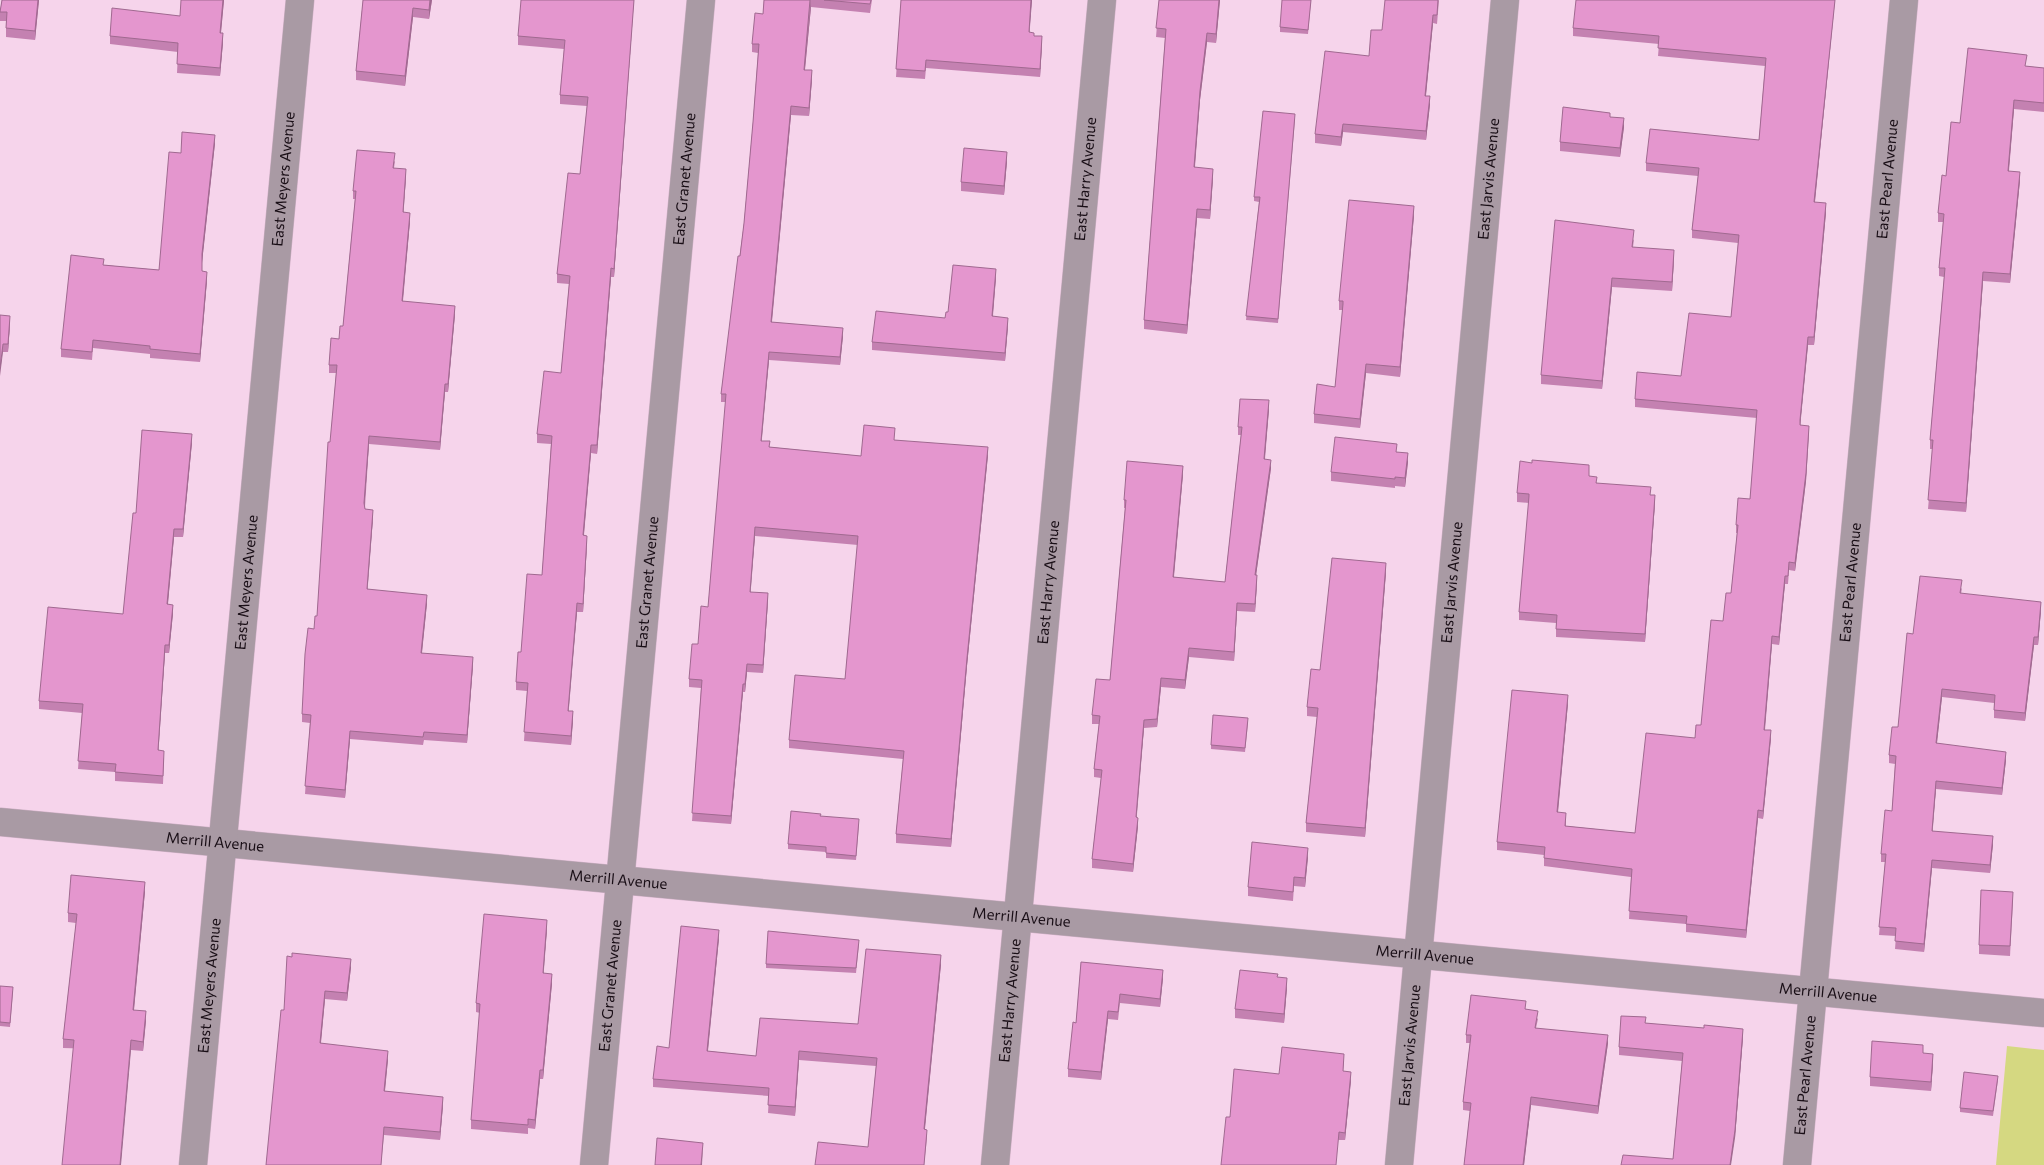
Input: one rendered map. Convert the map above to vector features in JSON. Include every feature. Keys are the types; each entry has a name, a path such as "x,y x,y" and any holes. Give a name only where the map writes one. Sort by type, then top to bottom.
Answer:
{"street":[{"name":"East Meyers Avenue","path":"193,1165 300,0"},
{"name":"East Granet Avenue","path":"594,1165 701,0"},
{"name":"East Harry Avenue","path":"995,1165 1102,0"},
{"name":"East Jarvis Avenue","path":"1399,1165 1505,0"},
{"name":"East Pearl Avenue","path":"1797,1165 1904,0"},
{"name":"Merrill Avenue","path":"0,822 2044,1013"}],"green space":[{"path":"2007,1046 2044,1050 2044,1165 1996,1165"}],"building":[{"path":"2,0 38,0 35,31 6,28 7,12 0,12"},
{"path":"181,0 223,0 220,33 223,33 220,68 177,64 178,43 110,36 112,8 180,16"},
{"path":"363,0 430,0 429,10 413,8 405,76 356,71"},
{"path":"521,0 634,0 614,269 611,268 597,445 591,445 583,535 587,536 583,604 577,603 568,711 573,711 571,736 524,732 528,683 516,682 518,652 521,652 527,574 542,575 552,436 537,434 544,371 561,373 570,276 557,274 568,173 580,174 588,97 560,95 565,40 518,36"},
{"path":"764,0 810,0 804,70 812,70 809,108 791,106 771,322 843,328 840,357 769,352 761,441 770,441 769,447 861,456 864,425 895,428 894,440 988,447 951,839 896,834 904,751 789,740 795,675 845,679 858,536 755,527 750,592 768,593 763,665 747,664 745,684 743,684 731,816 692,813 702,680 689,679 692,644 698,644 701,606 708,607 726,394 721,394 738,256 740,256 744,223 753,122 759,44 752,44 755,13 763,14"},
{"path":"824,0 871,0 870,4"},
{"path":"901,0 1031,0 1029,32 1034,33 1034,36 1042,36 1040,69 926,60 925,71 896,69"},
{"path":"1159,0 1219,0 1216,34 1207,33 1194,167 1213,169 1210,210 1197,209 1187,325 1144,320 1166,29 1156,28"},
{"path":"1282,0 1311,0 1308,30 1280,27"},
{"path":"1385,0 1438,0 1437,15 1433,15 1425,96 1430,96 1426,131 1343,124 1341,137 1315,134 1325,51 1369,56 1371,30 1382,30"},
{"path":"1576,0 1835,0 1814,202 1826,203 1814,337 1808,337 1800,420 1800,425 1809,426 1806,473 1795,563 1789,562 1788,576 1785,576 1779,637 1772,636 1764,730 1771,730 1763,811 1758,810 1746,930 1686,924 1687,916 1629,911 1632,869 1544,858 1545,847 1497,842 1512,690 1568,695 1557,812 1566,813 1565,826 1635,833 1646,733 1695,738 1696,725 1701,725 1711,620 1723,621 1726,593 1731,593 1738,525 1736,525 1738,498 1750,499 1757,410 1635,399 1637,372 1681,376 1689,313 1731,317 1739,235 1692,230 1699,168 1646,163 1650,129 1759,140 1766,58 1658,48 1659,36 1573,28"},
{"path":"1968,48 2027,55 2025,66 2044,68 2044,103 2014,100 2008,171 2020,172 2010,274 1983,272 1966,503 1928,500 1933,440 1930,440 1945,268 1939,268 1944,214 1938,213 1942,175 1946,176 1951,122 1960,123"},
{"path":"1563,107 1610,113 1610,117 1624,118 1620,148 1560,142"},
{"path":"1263,111 1295,114 1278,319 1246,316 1260,197 1254,197"},
{"path":"182,132 215,135 202,254 202,271 207,272 200,354 150,349 150,346 93,340 92,352 61,349 71,255 104,259 103,265 159,270 169,152 181,153"},
{"path":"964,148 1007,152 1004,186 961,182"},
{"path":"357,150 395,153 393,168 406,169 403,212 410,213 402,301 455,306 448,384 445,384 440,442 369,436 364,503 365,509 373,510 367,589 427,595 421,653 473,657 467,735 424,732 423,737 350,731 345,790 305,786 311,715 302,714 308,628 314,629 315,616 317,616 328,442 330,442 337,365 329,365 331,338 339,339 340,326 343,326 356,191 353,191"},
{"path":"1349,200 1414,206 1400,367 1366,364 1360,419 1314,414 1317,384 1335,387 1343,304 1343,301 1339,301"},
{"path":"1555,220 1634,230 1632,247 1674,250 1672,282 1612,278 1602,381 1541,375"},
{"path":"953,265 996,269 992,316 1008,318 1005,353 872,342 876,311 945,318 946,312 948,312"},
{"path":"0,315 10,316 8,344 3,344 0,368"},
{"path":"1240,399 1269,400 1264,459 1271,460 1255,575 1257,575 1255,604 1237,603 1234,652 1189,648 1185,680 1161,678 1157,719 1144,720 1133,864 1092,859 1102,770 1094,769 1100,716 1092,715 1096,679 1110,680 1126,500 1124,500 1127,461 1183,466 1173,577 1225,582 1242,427 1238,427"},
{"path":"142,430 192,434 183,529 174,529 167,604 173,605 169,645 165,645 158,750 164,751 163,776 115,772 116,764 78,761 83,704 39,701 48,607 123,614 133,513 136,513"},
{"path":"1335,437 1397,444 1396,452 1408,453 1405,478 1395,477 1395,479 1331,472"},
{"path":"1532,460 1589,465 1589,476 1597,477 1596,483 1651,487 1650,495 1655,495 1645,634 1556,629 1557,615 1519,612 1529,494 1517,493 1520,461 1532,463"},
{"path":"1332,558 1386,563 1365,828 1306,823 1318,708 1307,707 1311,669 1320,670"},
{"path":"1920,576 1962,580 1960,593 2041,602 2038,637 2034,637 2025,713 1994,710 1995,695 1942,689 1936,743 2006,752 2002,788 1936,781 1932,831 1993,836 1990,865 1932,860 1924,944 1895,941 1896,928 1879,927 1886,854 1881,854 1885,810 1892,811 1896,756 1889,755 1892,727 1898,727 1907,633 1913,634"},
{"path":"1213,715 1248,718 1245,748 1211,745"},
{"path":"791,811 821,814 820,816 859,819 856,856 826,853 826,847 788,844"},
{"path":"1252,842 1308,848 1305,878 1294,877 1293,892 1248,887"},
{"path":"71,875 145,882 133,1010 146,1011 143,1042 131,1040 120,1165 62,1165 74,1040 63,1039 77,914 68,913"},
{"path":"1981,890 2013,892 2010,946 1979,945"},
{"path":"484,914 547,920 543,973 552,974 543,1070 540,1070 535,1120 528,1119 528,1125 471,1120 480,1004 476,1003"},
{"path":"681,926 719,930 707,1051 756,1056 760,1018 858,1024 866,949 941,955 924,1129 927,1130 924,1165 815,1165 818,1142 868,1147 877,1058 799,1051 795,1107 768,1105 769,1088 653,1079 657,1046 669,1048"},
{"path":"768,931 859,940 856,968 766,964"},
{"path":"292,953 351,959 347,993 325,991 320,1043 388,1051 384,1091 443,1097 440,1132 384,1127 381,1165 266,1165 281,1010 284,1010 287,956 292,957"},
{"path":"1081,962 1163,970 1160,999 1120,994 1118,1012 1108,1011 1101,1072 1068,1069 1073,1022 1076,1023"},
{"path":"1240,970 1278,974 1277,977 1287,978 1284,1014 1235,1009"},
{"path":"0,986 13,987 10,1023 0,1022"},
{"path":"1471,995 1526,1001 1525,1009 1538,1011 1535,1028 1608,1035 1598,1106 1531,1097 1523,1165 1464,1165 1471,1103 1463,1102 1471,1035 1466,1035"},
{"path":"1621,1016 1646,1017 1645,1023 1704,1028 1704,1025 1743,1029 1735,1130 1730,1165 1621,1165 1623,1155 1673,1159 1683,1053 1619,1047"},
{"path":"1872,1041 1923,1045 1923,1053 1933,1054 1931,1082 1870,1077"},
{"path":"1282,1047 1344,1054 1343,1071 1351,1072 1345,1133 1339,1132 1336,1165 1221,1165 1226,1117 1230,1117 1234,1069 1279,1074"},
{"path":"1964,1072 1998,1076 1993,1111 1960,1108"},
{"path":"657,1138 703,1143 701,1165 655,1165"}]}
